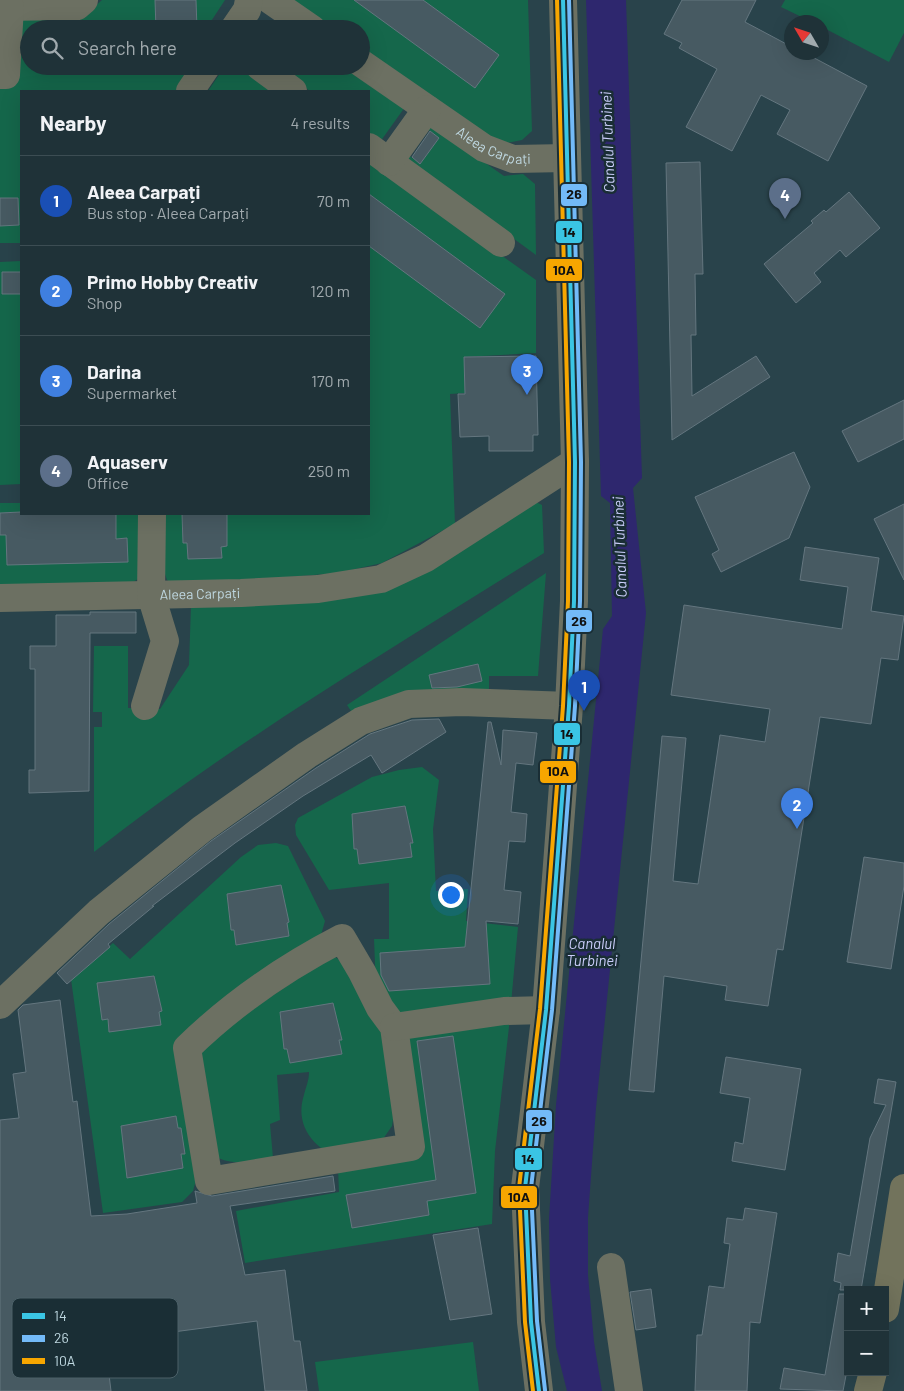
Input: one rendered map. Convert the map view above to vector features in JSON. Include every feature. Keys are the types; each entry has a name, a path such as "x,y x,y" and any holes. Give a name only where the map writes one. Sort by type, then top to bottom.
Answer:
{"main road":[{"path":"889,1286 904,1188"},
{"path":"868,1391 872,1376"}],"street":[{"path":"0,75 6,75 5,7 77,6 84,0"},
{"path":"240,20 247,10 249,0"},
{"path":"270,0 299,20"},
{"path":"539,1391 530,1312 525,1188 546,1010 569,706 574,601 575,462 563,0"},
{"name":"Aleea Carpați","path":"370,69 484,148 513,159 568,158"},
{"path":"191,90 201,75"},
{"path":"271,75 292,90"},
{"path":"427,109 379,154 501,243"},
{"name":"Aleea Carpați","path":"0,598 318,589 380,579 426,558 575,462"},
{"name":"Aleea Carpați","path":"151,595 152,515"},
{"path":"145,706 165,641 151,595"},
{"path":"0,1005 99,912 202,829 307,754 361,721 410,704 462,702 569,706"},
{"path":"342,938 380,1008 394,1027 410,1147 209,1181 187,1048 206,1030 267,982 310,955 342,938"},
{"path":"394,1027 504,1011 546,1010"},
{"path":"611,1267 629,1391"}],"green space":[{"path":"102,0 225,0 212,20 20,20 20,75 189,75 178,90 20,90 20,243 0,243 0,19 83,17"},
{"path":"290,0 528,0 532,131 522,140 507,143 479,134 370,57 370,20 318,20"},
{"path":"785,0 904,0 904,33 889,62 829,31 829,15 798,15 781,7"},
{"path":"219,75 250,75 271,90 209,90"},
{"path":"288,75 360,75 405,107 380,142 370,135 370,90 309,90"},
{"path":"428,123 504,176 523,174 535,184 536,255 403,158 406,153 420,164 439,138 425,127"},
{"path":"370,162 536,280 536,353 464,357 465,393 450,394 455,524 382,563 338,573 175,586 167,580 164,571 165,515 370,515"},
{"path":"20,261 20,484 0,485 0,262"},
{"path":"536,502 542,505 544,553 259,733 148,811 94,852 94,727 102,727 102,712 93,712 94,646 128,646 128,708 160,709 189,665 191,605 341,599"},
{"path":"0,503 20,503 20,515 141,515 138,579 128,585 0,586"},
{"path":"546,573 538,676 489,676 489,689 456,691 353,714 347,705"},
{"path":"422,767 439,780 433,829 436,891 468,889 466,921 518,927 511,1004 398,1014 376,989 374,939 389,939 389,883 329,890 296,835 295,825 298,818 372,777 399,770"},
{"path":"276,843 288,846 325,921 321,935 197,1030 197,1176 193,1191 182,1202 103,1213 71,979 113,943 130,959 241,857 258,845"},
{"path":"332,955 352,968 389,1046 395,1106 392,1126 383,1139 327,1152 309,1135 302,1120 302,1104 309,1072 277,1075 280,1120 270,1124 273,1158 239,1163 218,1158 197,1047"},
{"path":"510,1018 495,1151 492,1224 245,1263 236,1211 339,1192 338,1168 420,1154 406,1034"},
{"path":"473,1342 479,1391 319,1391 315,1362"}],"water":[{"name":"Canalul Turbinei","path":"586,0 626,0 642,478 633,488 646,613 596,1108 588,1217 588,1275 594,1342 602,1391 567,1391 556,1347 550,1279 549,1219 556,1105 603,629 612,616 610,503 601,496"}],"building":[{"path":"155,0 196,0 197,20 156,20"},
{"path":"354,0 423,0 499,55 475,88"},
{"path":"682,0 756,0 745,22 784,43 784,60 818,60 867,86 828,161 777,134 790,110 761,95 732,151 686,127 717,69 679,48 682,43 664,34"},
{"path":"430,131 439,138 420,164 412,157"},
{"path":"700,162 703,274 695,274 696,335 691,335 692,396 756,356 770,377 672,440 666,163"},
{"path":"849,192 880,228 846,257 840,250 814,273 821,282 796,303 764,264 813,223 811,221 824,210 826,212"},
{"path":"370,195 505,294 480,328 370,247"},
{"path":"0,198 18,198 19,225 0,226"},
{"path":"2,272 20,272 20,294 2,294"},
{"path":"536,356 538,435 533,435 533,451 489,451 489,436 460,437 458,394 465,394 464,357"},
{"path":"904,400 904,439 858,462 842,431"},
{"path":"794,452 810,487 789,538 721,572 712,554 719,550 695,497"},
{"path":"904,504 904,580 874,519"},
{"path":"20,512 20,515 116,515 116,539 127,538 128,562 7,565 6,535 0,535 0,513"},
{"path":"182,515 227,515 227,546 221,547 222,558 188,559 187,543 183,543"},
{"path":"805,547 879,558 871,611 904,616 898,660 881,658 871,724 820,717 783,950 777,949 768,1006 725,1000 727,986 664,976 654,1092 629,1090 662,736 686,738 673,881 698,884 720,735 765,742 770,709 671,695 684,605 842,629 848,587 800,580"},
{"path":"90,612 136,612 136,633 90,633 89,791 29,793 29,770 35,770 35,669 30,669 30,646 56,646 56,615 90,615"},
{"path":"478,664 482,681 457,687 432,688 429,675"},
{"path":"439,719 446,732 382,773 371,755 303,796 235,843 152,906 154,906 108,944 110,947 67,984 57,973 109,924 211,841 316,768 370,734 412,720"},
{"path":"488,722 491,722 501,765 503,730 537,733 533,765 516,763 511,812 527,814 525,842 509,841 504,890 521,892 518,924 486,921 490,984 389,991 381,975 380,953 465,947"},
{"path":"405,806 413,843 410,843 412,857 359,864 357,849 354,849 352,814"},
{"path":"864,857 904,863 904,886 891,969 847,962"},
{"path":"281,885 289,922 287,923 289,936 236,945 234,930 231,930 227,894"},
{"path":"154,976 162,1011 159,1012 161,1025 109,1032 108,1019 102,1020 97,983"},
{"path":"60,1000 73,1102 77,1101 91,1216 127,1214 197,1203 195,1191 212,1196 333,1176 335,1191 230,1206 245,1275 285,1270 294,1341 300,1341 307,1391 265,1391 257,1321 178,1331 178,1298 12,1298 12,1378 109,1378 111,1391 0,1391 0,1120 19,1118 13,1074 26,1072 18,1010 23,1005"},
{"path":"333,1003 342,1040 339,1040 342,1054 290,1063 287,1049 284,1049 280,1012"},
{"path":"453,1036 476,1193 427,1201 429,1215 352,1228 346,1195 436,1180 417,1041"},
{"path":"726,1057 801,1069 785,1170 732,1161 735,1142 743,1144 750,1098 720,1093"},
{"path":"878,1079 896,1082 862,1286 844,1286 844,1290 840,1290 841,1283 834,1281 838,1253 850,1256 870,1138 886,1105 874,1103"},
{"path":"176,1116 178,1128 181,1128 185,1154 181,1154 183,1168 127,1178 121,1126"},
{"path":"745,1208 777,1213 760,1323 750,1322 747,1391 695,1391 697,1335 702,1335 709,1286 724,1288 730,1244 724,1243 727,1218 743,1220"},
{"path":"478,1228 492,1314 450,1320 433,1235"},
{"path":"651,1289 656,1327 636,1330 630,1292"},
{"path":"839,1294 844,1294 844,1376 846,1376 843,1391 780,1389 784,1368 825,1375"}],"transit line":[{"name":"10A","path":"533,1391 525,1322 519,1188 540,1009 563,706 568,601 569,462 557,0"},
{"name":"14","path":"539,1391 531,1322 525,1188 546,1010 569,706 574,601 575,462 563,0"},
{"name":"26","path":"545,1390 537,1321 531,1188 552,1010 575,706 580,601 581,462 569,0"}],"place":[{"name":"Aquaserv","path":"785,219"},
{"name":"Darina","path":"527,395"},
{"name":"Aleea Carpați","path":"584,711"},
{"name":"Primo Hobby Creativ","path":"797,829"}]}
